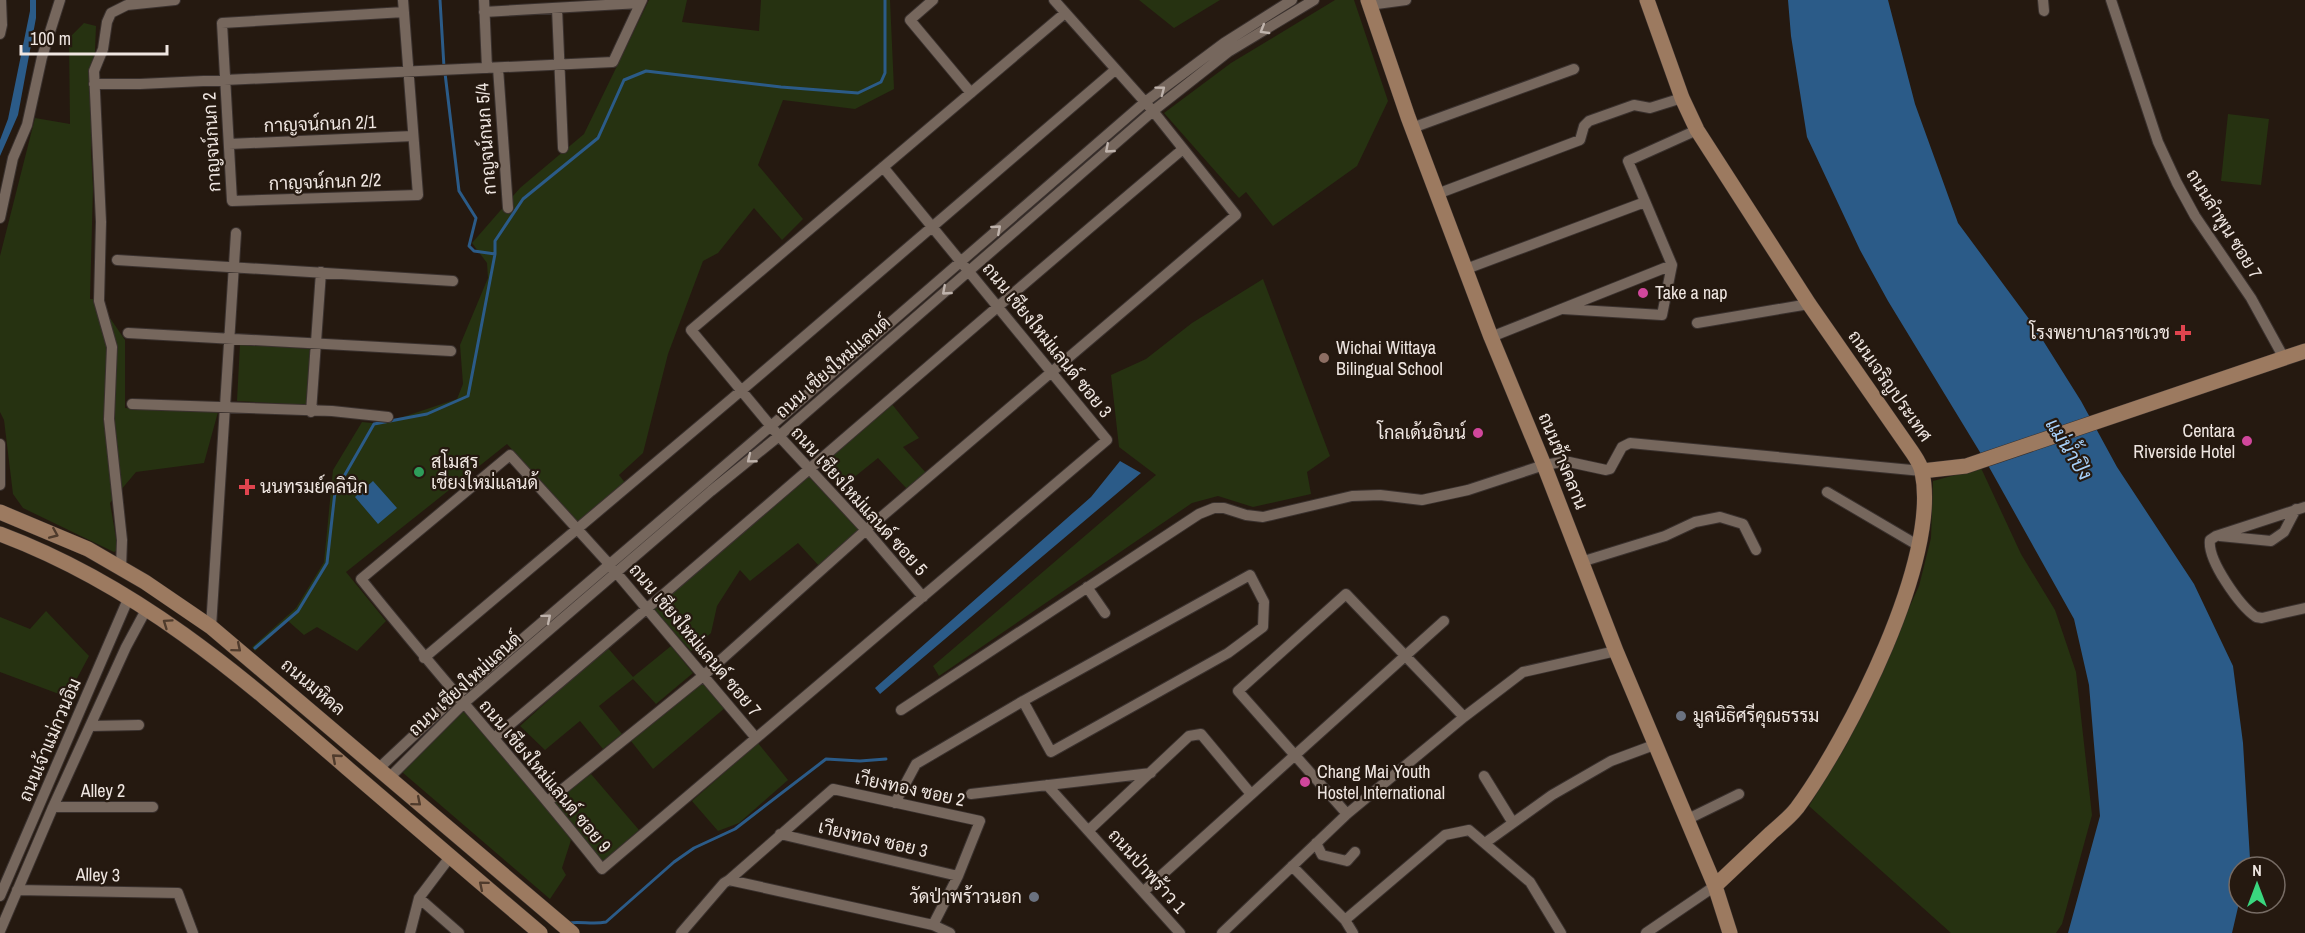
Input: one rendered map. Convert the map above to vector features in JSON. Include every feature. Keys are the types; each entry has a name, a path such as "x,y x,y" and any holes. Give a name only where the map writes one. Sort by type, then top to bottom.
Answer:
{"street":[{"path":"0,34 2,0"},
{"path":"0,218 14,158 27,125 38,55 60,0"},
{"path":"121,568 122,540 109,419 112,347 99,301 100,222 94,71 104,50 106,22 111,13 127,5 175,0"},
{"name":"กาญจน์กนก 5/4","path":"484,0 508,208"},
{"path":"933,0 910,20 971,93"},
{"path":"548,801 703,676 866,530 1236,215 1153,111 1054,0"},
{"name":"ถนน เชียงใหม่แลนด์","path":"613,569 960,260 1145,102 1224,43 1292,0"},
{"name":"ถนน เชียงใหม่แลนด์","path":"384,773 459,700 613,569 779,436 1153,111 1228,52 1314,0"},
{"path":"1368,3 1406,0"},
{"name":"ถนนเจริญประเทศ","path":"1647,0 1682,98 1697,130 1809,304 1912,452 1922,471 1923,529 1910,580 1881,654 1850,723 1828,763 1796,810 1715,886"},
{"name":"ถนนลำพูน ซอย 7","path":"2111,0 2158,142 2177,183 2195,216 2251,298 2284,358"},
{"path":"94,84 141,84 613,62 641,2 599,3 556,8 538,4 484,12"},
{"name":"ถนนช้างคลาน","path":"1368,3 1412,128 1491,337 1654,745 1715,886 1730,933"},
{"path":"403,6 413,136"},
{"name":"กาญจน์กนก 2","path":"232,201 222,23 403,6"},
{"path":"556,8 563,148"},
{"path":"883,167 1065,13"},
{"path":"1412,128 1574,69"},
{"path":"424,658 742,390 1115,70"},
{"path":"1437,194 1580,140 1584,126 1589,121 1631,106 1653,108 1682,98"},
{"path":"1563,309 1662,315 1672,265 1628,161 1697,130"},
{"name":"กาญจน์กนก 2/1","path":"229,144 413,136"},
{"name":"กาญจน์กนก 2/2","path":"232,201 418,195 413,136"},
{"path":"494,738 647,609 997,305 1183,149"},
{"name":"ถนน เชียงใหม่แลนด์ ซอย 3","path":"883,167 1107,440 923,597"},
{"name":"ถนน เชียงใหม่แลนด์ ซอย 5","path":"883,167 691,330 779,436 866,530 923,597"},
{"path":"1466,269 1645,202"},
{"path":"211,627 236,233"},
{"path":"117,260 453,281"},
{"path":"1491,337 1672,265"},
{"path":"311,412 321,272"},
{"path":"1697,323 1809,304"},
{"path":"128,333 451,351"},
{"path":"901,710 1199,514 1214,508 1224,508 1255,517 1352,496 1380,495 1422,500 1468,490 1544,465 1569,462 1610,469 1623,447 1630,443 1922,471 1966,466 2305,351"},
{"path":"132,404 358,413 388,417"},
{"path":"0,444 0,485"},
{"name":"ถนน เชียงใหม่แลนด์ ซอย 7","path":"361,579 510,455 613,569 756,738"},
{"path":"1827,492 1919,546"},
{"path":"2216,536 2271,541 2284,532 2300,508"},
{"path":"2300,508 2216,536 2210,540 2209,546 2220,574 2251,614 2262,618 2305,608"},
{"name":"ถนนมหิดล","path":"0,512 59,536 121,568 175,601 211,627 572,933"},
{"path":"1581,562 1665,536 1695,522 1720,517 1743,524 1756,550"},
{"path":"0,534 38,550 129,597 224,662 534,928"},
{"path":"895,803 916,764 1023,701 1250,575 1264,602 1263,627 1228,653 1051,752 1023,701"},
{"name":"ถนน เชียงใหม่แลนด์ ซอย 9","path":"361,579 424,658 548,801 602,869 756,738"},
{"path":"1087,587 1105,613"},
{"path":"1347,814 1238,691 1346,594 1464,717"},
{"name":"ถนนเจ้าแม่กวนอิม","path":"0,896 129,597"},
{"path":"756,738 923,597"},
{"path":"0,931 53,807 126,647 147,608"},
{"path":"1144,891 1444,621"},
{"path":"1222,933 1347,814 1464,717 1523,672 1616,651"},
{"path":"91,726 139,725"},
{"path":"1089,830 1189,736 1201,734 1251,794"},
{"path":"1485,843 1552,795 1611,761 1654,745"},
{"path":"971,794 1151,773"},
{"path":"1484,776 1513,823"},
{"name":"ถนนป่าพร้าว 1","path":"1047,785 1180,933"},
{"name":"เาียงทอง ซอย 2","path":"780,834 833,789 980,821 958,876"},
{"path":"1686,820 1739,794"},
{"name":"Alley 2","path":"53,807 153,807"},
{"path":"1345,920 1445,835 1469,830 1530,882 1561,933"},
{"path":"681,933 724,883 780,834"},
{"name":"เาียงทอง ซอย 3","path":"780,834 958,876"},
{"path":"1316,843 1322,855 1347,861 1355,852"},
{"path":"410,933 419,898 450,857"},
{"path":"1292,866 1345,920 1353,933"},
{"path":"933,925 958,876"},
{"path":"729,880 933,925 950,933"},
{"path":"687,933 728,885 729,880"},
{"path":"1646,933 1715,886"},
{"name":"Alley 3","path":"18,890 178,893 193,933"},
{"path":"419,898 459,933"}],"green space":[{"path":"649,0 687,0 682,22 759,31 761,0 890,0 894,89 855,109 783,100 758,165 803,219 782,240 754,208 718,253 703,261 668,354 643,453 619,475 626,484 579,524 507,444 346,572 386,621 357,651 317,627 304,635 288,621 255,651 252,647 296,608 324,562 333,470 362,422 382,424 457,399 463,384 460,345 488,278 487,263 472,243 520,188 584,134"},
{"path":"1139,0 1220,0 1174,28"},
{"path":"1335,0 1354,0 1388,101 1357,166 1273,226 1246,192 1239,198 1164,113 1231,63"},
{"path":"84,23 96,26 91,150 93,188 90,299 97,299 125,340 125,408 218,412 204,463 136,472 110,503 118,550 114,552 23,508 13,494 4,420 0,412 0,256 35,118 70,124 69,38"},
{"path":"2228,114 2269,119 2261,185 2221,181"},
{"path":"1263,279 1330,456 1307,472 1311,494 1253,507 1218,496 1192,503 939,676 933,666 1156,475 1119,447 1111,375 1146,359 1192,323"},
{"path":"240,344 310,349 306,405 237,401"},
{"path":"891,403 919,438 903,447 926,473 907,489 878,458 842,487 822,466"},
{"path":"1981,468 2021,554 2055,610 2076,672 2092,815 2062,924 2056,933 1951,933 1809,806 1847,744 1919,586 1931,538 1933,481"},
{"path":"808,474 861,529 820,567 798,543 750,581 740,570 717,606 711,633 691,651 653,610"},
{"path":"46,611 89,656 67,697 0,672 0,617 30,629"},
{"path":"671,646 693,673 656,704 633,679 599,706 622,734 603,749 580,721 545,750 520,726 607,647 633,677"},
{"path":"703,681 726,707 653,769 631,741"},
{"path":"463,711 544,802 571,840 562,868 566,875 550,899 402,772"},
{"path":"758,743 788,780 739,823 718,831 692,801"},
{"path":"591,774 639,830 602,864 553,802"}],"water":[{"path":"30,0 36,0 36,18 18,115 0,156 0,140 8,119 30,11"},
{"name":"แม่น้ำปิง","path":"1788,0 1888,0 1915,104 1958,223 2032,323 2081,401 2117,467 2194,584 2233,666 2243,743 2250,855 2227,855 2227,915 2236,915 2232,933 2068,933 2100,816 2089,685 2074,619 1989,467 1888,301 1860,250 1807,137 1791,36"},
{"path":"1120,461 1141,473 880,694 875,688 1091,497"},
{"path":"373,481 397,508 378,524 355,497"}],"waterway":[{"path":"440,0 444,67"},
{"path":"255,648 298,611 327,563 335,492 374,424 427,414 468,396 495,254 495,241 523,199 598,138 624,80 646,71 781,87 858,93 881,82 885,73 885,0"},
{"path":"445,73 459,191 476,218 469,246 474,251 495,254"},
{"path":"569,923 606,922 674,862 694,848 735,829 826,759 860,761 886,759"}],"place":[{"name":"Take a nap","path":"1643,293"},
{"name":"โรงพยาบาลราชเวช","path":"2183,333"},
{"name":"Wichai Wittaya Bilingual School","path":"1324,358"},
{"name":"โกลเด้นอินน์","path":"1478,433"},
{"name":"Centara Riverside Hotel","path":"2247,441"},
{"name":"สโมสร เชียงใหม่แลนด้","path":"419,472"},
{"name":"นนทรมย์คลินิก","path":"247,487"},
{"name":"มูลนิธิศรีคุณธรรม","path":"1681,716"},
{"name":"Chang Mai Youth Hostel International","path":"1305,782"},
{"name":"วัดป่าพร้าวนอก","path":"1034,897"}]}
